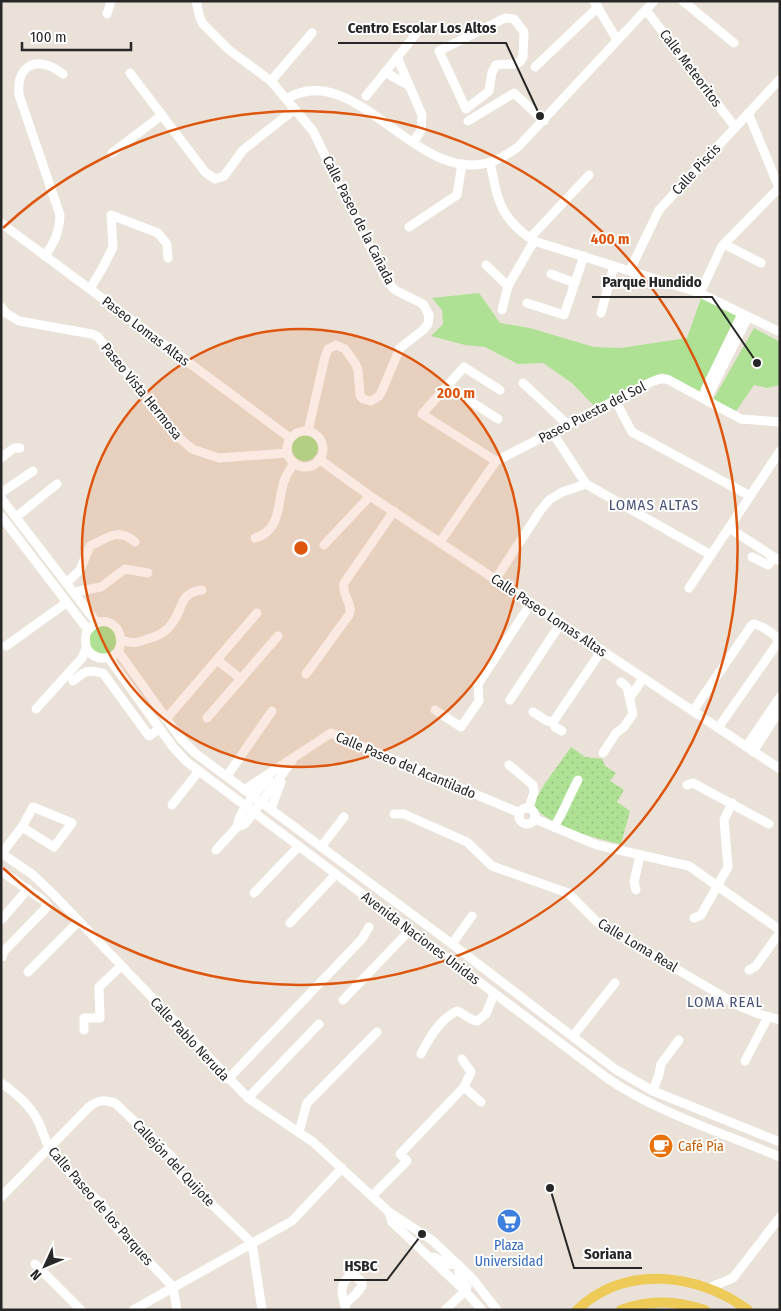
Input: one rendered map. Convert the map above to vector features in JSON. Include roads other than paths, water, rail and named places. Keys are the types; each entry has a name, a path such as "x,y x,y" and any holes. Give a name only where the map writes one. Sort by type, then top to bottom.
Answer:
{"main road":[{"path":"577,1310 596,1296 614,1287 654,1278 677,1279 709,1288 727,1296 748,1310"},
{"path":"621,1310 653,1302 687,1304 705,1310"}],"street":[{"path":"107,14 111,1"},
{"name":"Calle Paseo de la Cañada","path":"196,1 200,18 211,33 229,50 271,81 313,131 387,281 395,290 423,304 429,316 428,324 423,330 400,348 381,393 371,400 363,399 360,395 358,370 345,349 336,345 328,349 308,431"},
{"path":"286,99 295,94 308,91 324,91 336,94 351,101 430,154 448,162 462,164 490,162 505,156 518,147 654,1"},
{"path":"683,1 734,43"},
{"path":"536,67 596,4 617,40"},
{"name":"Calle Meteoritos","path":"646,10 735,127"},
{"path":"505,18 512,18 524,32 522,61 515,65 496,65 492,72 489,91 467,109 465,108 439,50 505,18"},
{"path":"271,81 312,33"},
{"path":"366,96 416,34"},
{"path":"397,57 422,115 422,131 413,142"},
{"path":"45,256 57,237 60,228 60,215 19,95 18,86 24,69 31,65 47,63 63,74"},
{"path":"385,72 408,85"},
{"path":"130,73 205,172 215,179 224,176 243,150 295,109"},
{"name":"Calle Piscis","path":"630,270 659,210 780,79"},
{"path":"468,121 514,93 544,120"},
{"path":"700,293 724,244 779,189 748,113"},
{"path":"112,153 162,115"},
{"path":"490,162 500,205 514,226 532,239 700,293 780,332"},
{"path":"409,227 457,195 462,164"},
{"path":"502,310 508,286 532,239 589,175"},
{"path":"90,289 113,247 111,215 158,234 167,244 168,258"},
{"name":"Paseo Lomas Altas","path":"1,224 290,438"},
{"path":"724,244 762,263"},
{"path":"527,302 564,315 584,256"},
{"path":"486,265 508,286"},
{"path":"601,313 614,266"},
{"path":"551,274 575,283"},
{"name":"Paseo Vista Hermosa","path":"1,307 6,313 19,321 92,334 98,337 174,433 192,449 219,458 287,453"},
{"path":"704,399 745,315"},
{"path":"496,461 422,414 464,367 500,390"},
{"name":"Paseo Puesta del Sol","path":"440,542 496,461 659,379 667,379 741,419 780,422"},
{"path":"522,383 567,424"},
{"path":"447,386 498,420"},
{"path":"615,400 632,432 750,496"},
{"path":"308,431 314,433 323,448 319,459 315,463 305,466 294,463 287,453 290,438 298,432 308,431"},
{"path":"552,432 586,484 711,555"},
{"path":"1,458 14,448 20,448"},
{"path":"688,588 780,451"},
{"name":"Calle Paseo Lomas Altas","path":"319,459 370,496 780,769"},
{"path":"255,538 268,532 274,523 284,479 294,463"},
{"path":"1,493 33,471"},
{"path":"16,517 57,484"},
{"path":"495,580 549,500 562,492 586,484"},
{"path":"324,545 370,496"},
{"path":"1,498 97,623"},
{"path":"306,674 351,611 342,589 344,583 394,512"},
{"path":"1,516 88,630"},
{"path":"729,528 777,559 768,565 752,557"},
{"path":"66,583 80,570 90,546 118,534 127,535 135,542"},
{"path":"74,592 100,588 125,569 148,574"},
{"path":"121,640 133,644 159,635 174,622 186,595 191,591 202,590"},
{"path":"6,646 66,603"},
{"path":"435,710 461,727 479,701 478,684 531,603"},
{"path":"166,719 257,613"},
{"path":"36,709 82,658 86,647 85,638 88,630 97,623 103,622 114,625 120,634 121,640 118,651 109,658 103,659 93,656 86,647"},
{"path":"510,700 561,623"},
{"path":"693,711 751,626 754,624 758,625 776,637 778,640 777,644 718,728"},
{"path":"207,718 278,636"},
{"path":"554,722 602,650"},
{"name":"Avenida Naciones Unidas","path":"118,651 187,746 615,1068 653,1091 780,1142"},
{"path":"93,656 93,670"},
{"name":"Avenida Naciones Unidas","path":"109,658 179,755 494,994 623,1089 652,1104 780,1157"},
{"path":"217,660 241,679"},
{"path":"73,681 84,671 93,670 103,673 149,736 159,729"},
{"path":"630,698 643,678"},
{"path":"603,753 616,732 624,727 633,714 627,687 621,682"},
{"path":"750,749 780,697"},
{"path":"750,749 780,710"},
{"path":"226,776 272,711"},
{"path":"533,712 547,721 554,722"},
{"path":"554,722 556,727 562,731"},
{"name":"Calle Paseo del Acantilado","path":"244,790 331,733 520,813"},
{"name":"Calle Paseo del Acantilado","path":"274,770 246,806 238,820 237,827 245,824 296,757"},
{"path":"510,765 533,784 534,792 529,808"},
{"path":"172,805 199,771"},
{"name":"Calle Paseo del Acantilado","path":"271,809 283,774"},
{"path":"554,827 566,808 568,798 578,780"},
{"path":"687,784 693,783 769,824"},
{"path":"694,918 702,915 728,867 724,820 732,803"},
{"path":"1,853 22,827 33,806 72,823 54,847 22,827"},
{"path":"529,808 524,809 520,813 520,820 523,823 530,824 535,819"},
{"path":"529,808 534,812 535,819"},
{"name":"Calle Loma Real","path":"394,814 404,814 467,842 492,866 568,893 597,922 738,1006 768,1018 780,1020"},
{"path":"321,846 344,817"},
{"path":"535,819 597,845 689,866 718,886 780,931 756,966 749,970"},
{"path":"216,850 237,827"},
{"path":"254,893 299,846"},
{"name":"Calle Pablo Neruda","path":"1,853 42,883 248,1098 313,1142 389,1212 433,1241 472,1278 497,1310"},
{"path":"636,890 634,882 640,855"},
{"path":"1,871 28,889 47,905 4,951 2,957"},
{"path":"290,922 336,874"},
{"path":"1,920 28,889"},
{"path":"452,944 472,916"},
{"path":"28,972 79,921"},
{"path":"228,1079 362,938 369,927"},
{"path":"343,1000 410,930"},
{"path":"84,1030 84,1018 100,1018 99,987 121,966"},
{"path":"573,1036 615,983"},
{"path":"421,1054 431,1035 452,1013 456,1011 461,1012 477,1021 488,1010 494,994"},
{"path":"745,1061 768,1018"},
{"path":"248,1098 319,1024"},
{"path":"299,1132 307,1103 377,1032"},
{"path":"653,1091 659,1074 660,1064 679,1040"},
{"path":"372,1196 407,1160 400,1154 464,1087 471,1072 462,1059"},
{"path":"607,1078 615,1068"},
{"name":"Calle Paseo de los Parques","path":"1,1083 17,1095 32,1111 55,1158 105,1208 111,1222 174,1287"},
{"path":"464,1087 481,1102"},
{"name":"Callejón del Quijote","path":"1,1197 94,1103 100,1100 108,1100 115,1103 173,1158 178,1172 252,1243"},
{"path":"133,1310 292,1221 342,1168"},
{"name":"Calle Pablo Neruda","path":"389,1212 392,1222 465,1291 482,1310"},
{"path":"709,1288 732,1278 778,1223"},
{"path":"252,1243 262,1310"},
{"path":"423,1252 446,1264 460,1266 458,1273 460,1278 478,1300 482,1310"},
{"path":"35,1264 81,1310"},
{"path":"174,1287 177,1310"},
{"path":"446,1310 465,1291"}],"place":[{"name":"Centro Escolar Los Altos","path":"540,116"},
{"name":"Parque Hundido","path":"757,363"},
{"name":"Café Pía","path":"661,1146"},
{"name":"Soriana","path":"550,1188"},
{"name":"Plaza Universidad","path":"509,1221"},
{"name":"HSBC","path":"422,1234"}],"district":[{"name":"LOMAS ALTAS","path":"654,505"},
{"name":"LOMA REAL","path":"725,1002"}]}
